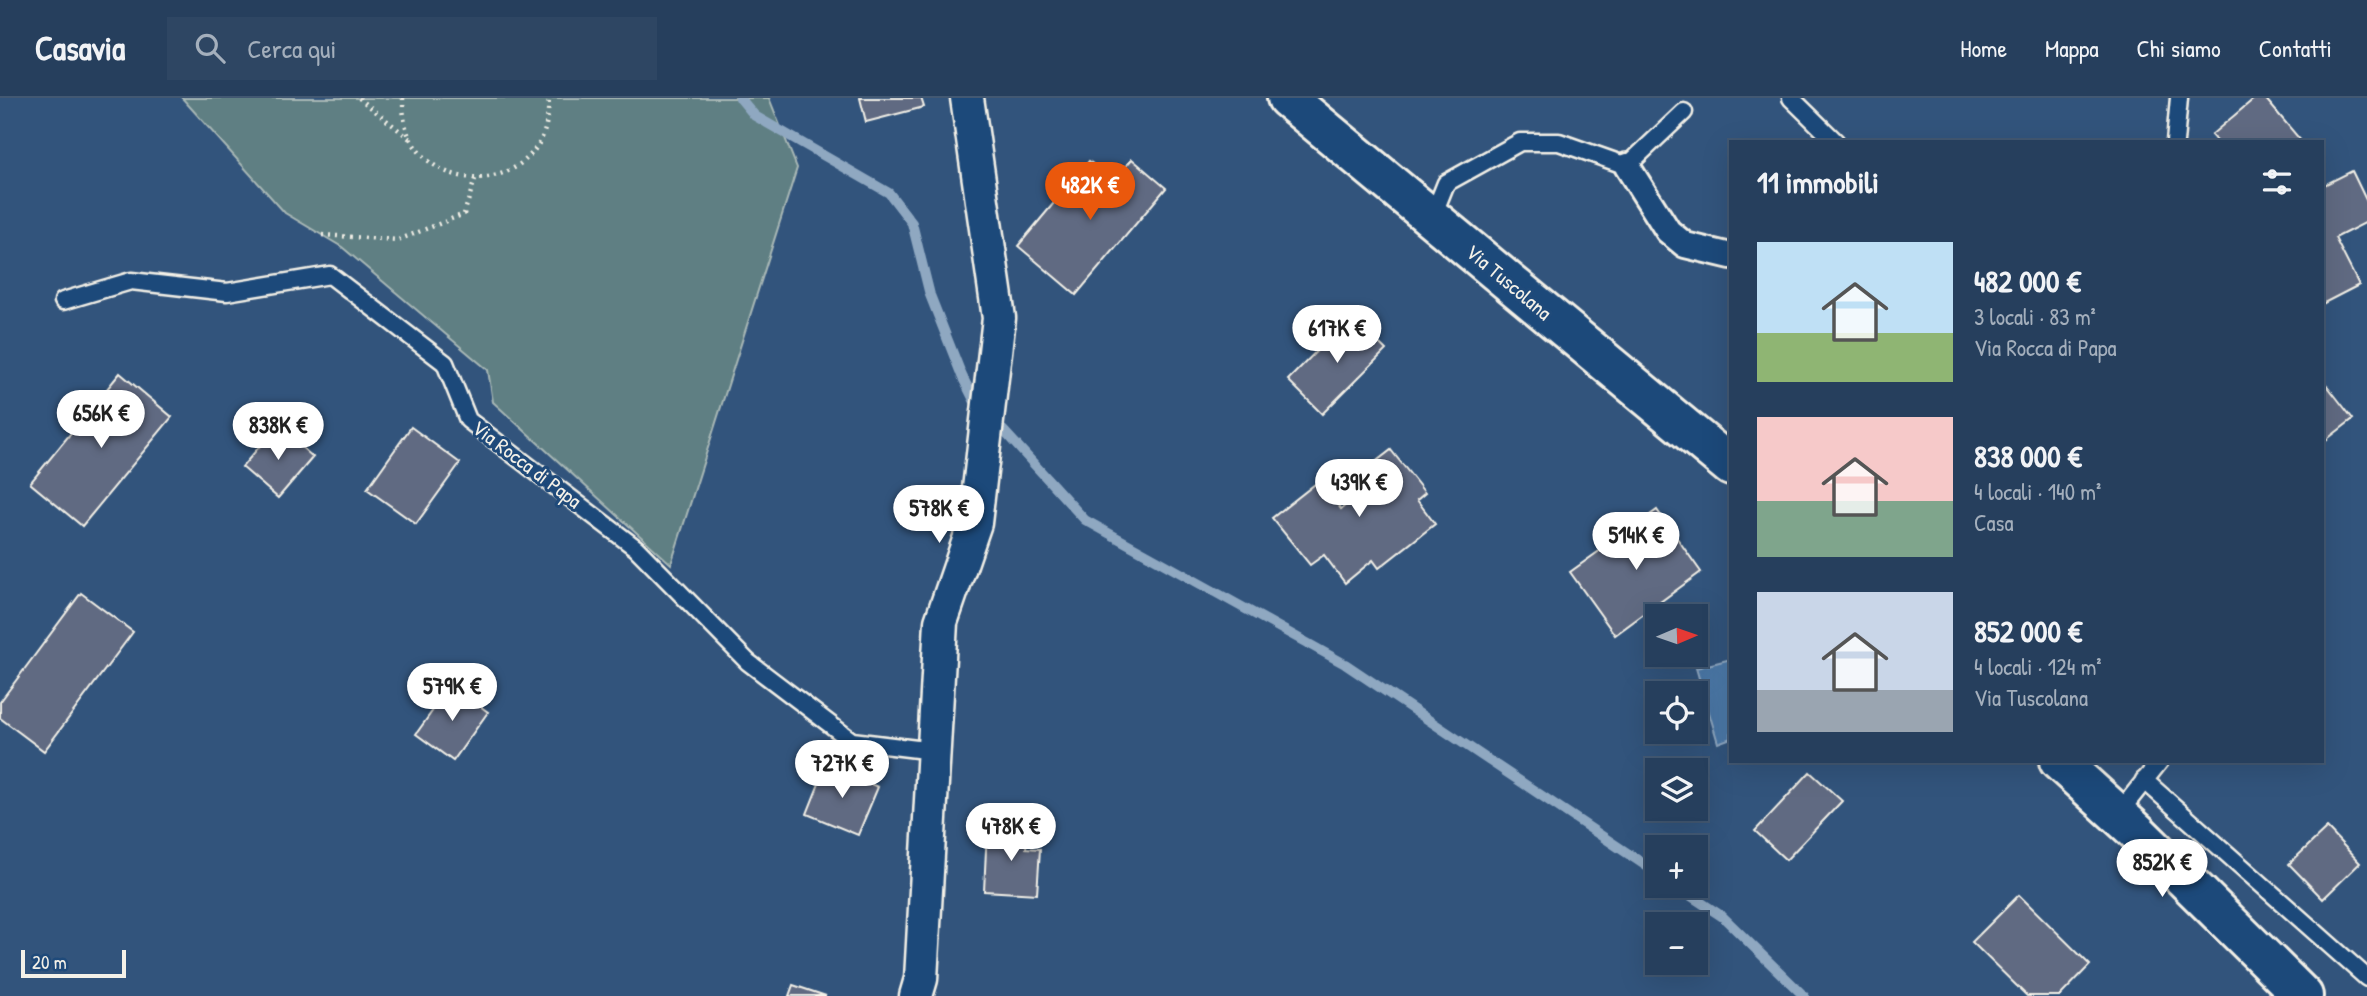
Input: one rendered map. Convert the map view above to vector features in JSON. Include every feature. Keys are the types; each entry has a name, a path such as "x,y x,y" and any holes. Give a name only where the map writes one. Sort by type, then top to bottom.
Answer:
{"main road":[{"name":"Via Tuscolana","path":"1287,98 1729,464"},
{"path":"2061,763 2118,814 2303,996"}],"street":[{"path":"916,996 921,979 941,622 975,523 999,318 967,98"},
{"path":"1627,166 1668,231 1685,245 1729,256"}],"lane":[{"path":"1791,98 1834,140"},
{"path":"2175,140 2179,98"},
{"path":"1432,218 1446,183 1521,142 1559,142 1627,166 1684,112"},
{"name":"Via Rocca di Papa","path":"63,300 131,281 227,292 330,275 445,363 468,420 636,548 748,662 852,741 933,751"},
{"path":"2118,814 2158,763"},
{"path":"2144,780 2367,978"}],"path":[{"path":"359,98 411,139"},
{"path":"403,98 403,118 411,139 422,156 437,168 456,176 475,179 500,175 522,163 538,145 548,121 549,98"},
{"path":"322,235 398,240 464,214 475,179"}],"green space":[{"path":"182,98 769,98 797,168 671,564 493,402 488,370 342,247 285,213"}],"water":[{"path":"1729,660 1729,739 1718,743 1708,709 1708,681 1700,681 1696,668"}],"building":[{"path":"860,98 921,98 924,107 866,122"},
{"path":"2255,98 2265,98 2300,140 2215,140 2211,135"},
{"path":"1132,159 1166,188 1076,295 1018,246 1089,161 1113,181"},
{"path":"2352,171 2367,202 2367,222 2335,238 2359,285 2324,303 2324,185"},
{"path":"1351,316 1386,350 1322,414 1288,380"},
{"path":"120,373 172,417 82,526 30,483"},
{"path":"2324,382 2353,419 2324,441"},
{"path":"277,426 313,457 278,498 242,467"},
{"path":"411,427 460,463 416,524 367,489"},
{"path":"1391,450 1425,493 1417,500 1435,524 1379,568 1373,560 1345,583 1324,555 1310,565 1272,518 1319,481 1341,509 1356,497 1347,484"},
{"path":"1657,510 1701,572 1657,604 1645,604 1645,613 1615,635 1570,572"},
{"path":"81,593 133,632 44,751 0,718 0,702"},
{"path":"451,685 488,712 453,761 416,734"},
{"path":"826,766 878,787 858,835 807,814"},
{"path":"1810,772 1842,801 1786,860 1755,831"},
{"path":"2327,828 2360,863 2323,899 2289,864"},
{"path":"987,829 1028,832 1026,848 1040,849 1037,894 984,891"},
{"path":"2019,895 2090,965 2060,996 2027,996 1972,942"},
{"path":"793,985 826,996 789,996"}],"waterway":[{"path":"740,98 755,116 889,193 912,223 930,295 976,404"},
{"path":"1003,430 1085,520 1345,664 1645,865"},
{"path":"1694,898 1723,917 1804,996"}]}
